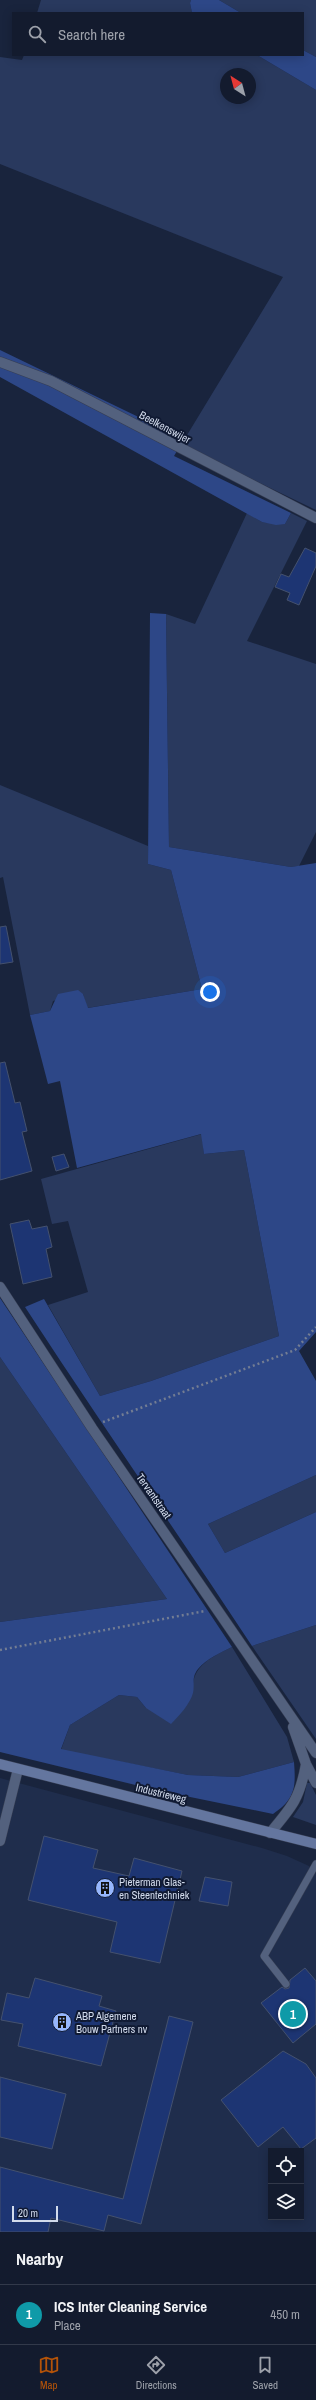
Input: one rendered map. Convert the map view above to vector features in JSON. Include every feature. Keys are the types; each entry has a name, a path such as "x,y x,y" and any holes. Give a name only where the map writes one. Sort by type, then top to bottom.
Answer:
{"main road":[{"name":"Industrieweg","path":"0,1764 316,1844"}],"street":[{"name":"Beelkenswijer","path":"0,362 51,381 316,518"},
{"name":"Tervantstraat","path":"0,1287 92,1428 290,1718 316,1753"},
{"name":"Tervantstraat","path":"290,1718 306,1764 316,1783"},
{"name":"Tervantstraat","path":"270,1833 294,1805 302,1788 306,1764"},
{"path":"0,1841 18,1769"}],"lane":[{"path":"286,1984 264,1956 316,1864"}],"path":[{"path":"92,1428 295,1350 316,1327"},
{"path":"0,1650 217,1609"}],"shaded area":[{"path":"41,0 191,0 192,12 37,12"},
{"path":"191,0 219,0 239,12 192,12"},
{"path":"219,0 316,0 316,57 304,51 304,12 239,12"},
{"path":"304,51 316,57 316,90 259,56 304,56"},
{"path":"24,56 259,56 316,90 316,510 181,445 283,277 0,164 0,57 22,60"},
{"path":"0,350 184,439 174,456 291,513 285,524 276,525 262,522 0,377"},
{"path":"247,513 262,522 285,524 291,513 307,521 247,641 316,664 316,832 299,866 291,867 169,847 166,614 195,624"},
{"path":"150,613 166,614 169,847 291,867 316,863 316,1332 299,1351 316,1381 316,1475 208,1524 225,1553 316,1512 316,1625 252,1646 25,1307 44,1299 100,1396 151,1381 279,1336 244,1150 204,1154 201,1134 77,1168 60,1081 48,1084 30,1015 50,1011 58,994 78,990 83,994 88,1008 202,989 171,870 148,864"},
{"path":"0,785 148,846 148,864 171,870 202,989 87,1008 83,994 53,1001 50,1011 30,1015 3,877 0,878"},
{"path":"202,1134 204,1154 244,1150 279,1336 151,1381 100,1396 48,1305 88,1292 68,1221 52,1224 41,1179"},
{"path":"0,1298 232,1647 201,1665 194,1678 194,1690 192,1697 184,1710 171,1724 146,1708 137,1697 119,1695 70,1725 61,1749 188,1775 238,1777 294,1762 295,1779 290,1798 273,1814 156,1790 0,1752 0,1622 167,1599 0,1357"},
{"path":"0,1357 167,1599 0,1622"},
{"path":"316,1475 316,1512 225,1553 208,1524"},
{"path":"316,1625 316,1739 252,1646"},
{"path":"232,1647 287,1737 294,1762 238,1777 188,1775 61,1750 70,1725 119,1695 137,1697 146,1708 193,1693 193,1684 198,1670 210,1659"},
{"path":"0,1778 262,1848 287,1856 309,1866 316,1874 316,2232 0,2232"},
{"path":"307,1783 310,1783 316,1795 316,1825 293,1817 303,1802"}],"building":[{"path":"305,548 316,553 316,566 299,605 287,600 290,593 275,587 281,574 289,577"},
{"path":"6,926 13,962 0,964 0,927"},
{"path":"5,1062 15,1103 20,1102 27,1131 22,1132 32,1171 0,1180 0,1063"},
{"path":"64,1154 69,1167 56,1171 52,1157"},
{"path":"29,1220 32,1229 47,1226 52,1247 46,1249 52,1277 23,1284 10,1224"},
{"name":"Pieterman Glas- en Steentechniek","path":"44,1836 98,1850 93,1868 129,1876 134,1858 182,1871 160,1963 110,1952 117,1922 28,1900"},
{"path":"205,1877 232,1882 228,1906 199,1901"},
{"path":"305,1968 316,1981 316,2024 293,2043 261,2003 282,1987 285,1989 289,1988 290,1980"},
{"name":"ABP Algemene Bouw Partners nv","path":"35,1978 102,1996 99,2006 116,2011 101,2066 18,2046 23,2024 1,2020 7,1993 29,1998"},
{"path":"169,2016 193,2022 141,2224 108,2215 104,2231 51,2218 48,2232 0,2232 0,2167 123,2199"},
{"path":"283,2051 306,2064 316,2078 316,2138 300,2148 283,2127 258,2147 221,2100"},
{"path":"0,2077 66,2094 52,2149 0,2137"}],"place":[{"name":"Pieterman Glas- en Steentechniek","path":"105,1888"},
{"name":"ICS Inter Cleaning Service","path":"293,2014"},
{"name":"ABP Algemene Bouw Partners nv","path":"62,2022"}]}
